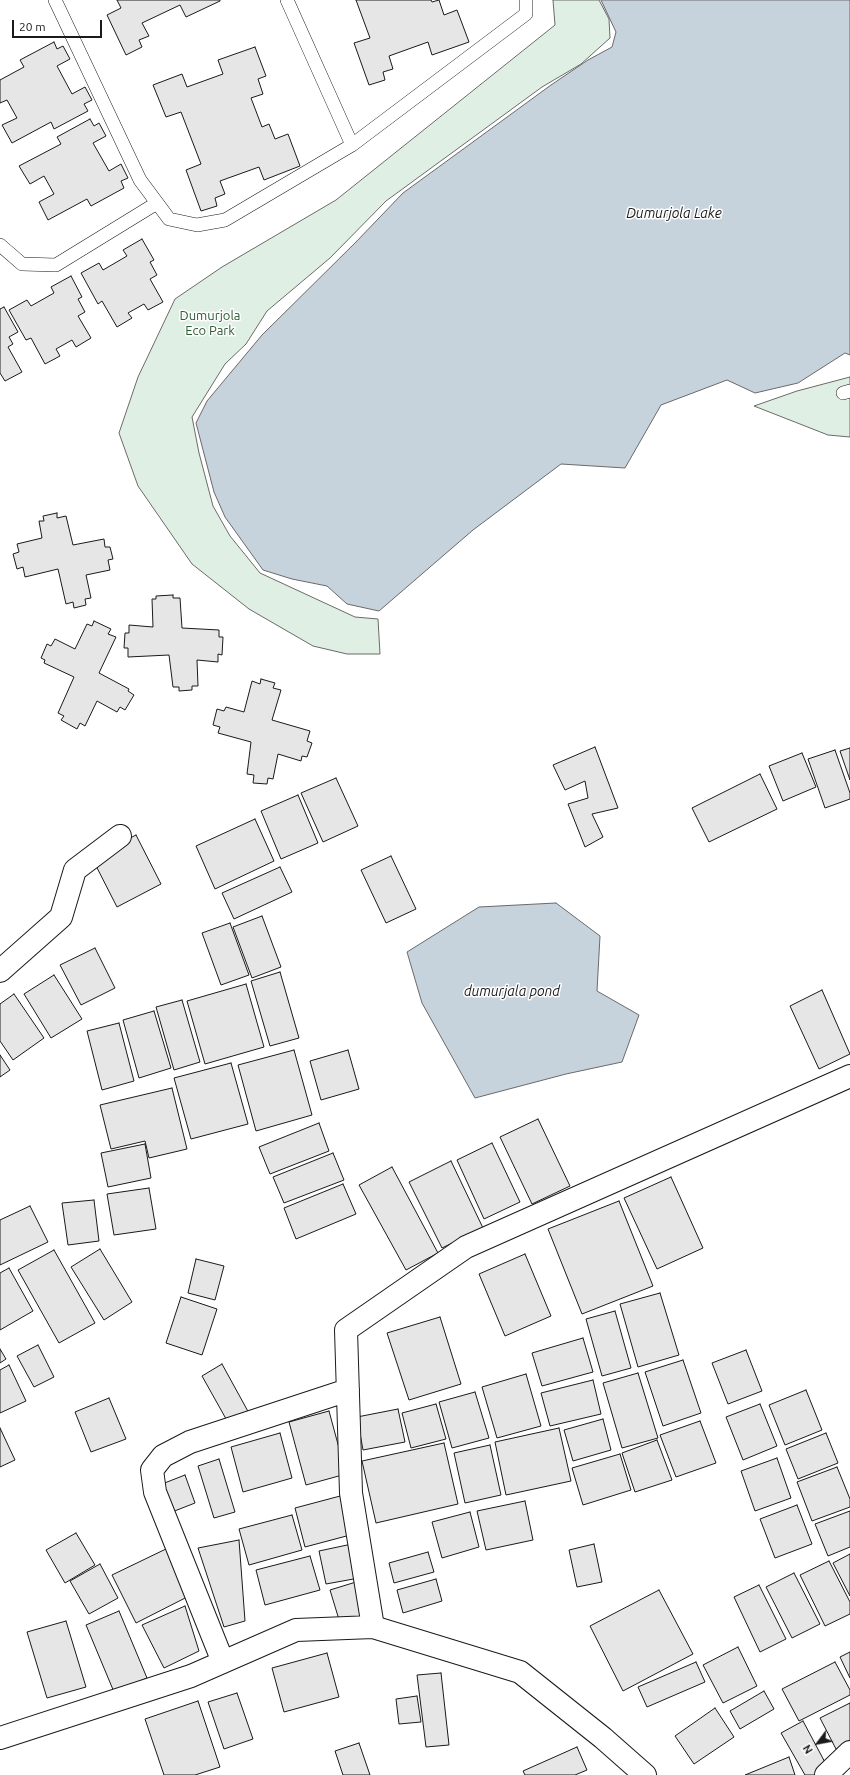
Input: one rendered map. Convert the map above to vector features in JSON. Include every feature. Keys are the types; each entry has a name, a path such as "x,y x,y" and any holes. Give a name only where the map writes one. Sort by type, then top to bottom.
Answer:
{"street":[{"path":"0,971 61,917 75,870 120,836"},
{"path":"372,1627 351,1493 346,1330 466,1247 850,1076"},
{"path":"223,1662 155,1492 152,1470 163,1456 190,1442 348,1390"},
{"path":"0,1738 191,1676 296,1630 372,1627 520,1672 602,1738 645,1775"},
{"path":"826,1775 850,1752"}],"lane":[{"path":"55,0 140,180 168,219 197,225 225,220 352,145 526,14 526,0"},
{"path":"286,0 352,145"},
{"path":"0,245 22,264 56,265 157,203"}],"green space":[{"name":"Dumurjola Eco Park","path":"553,0 599,0 609,19 610,38 581,64 542,87 386,201 330,258 267,311 246,344 225,364 192,417 199,453 213,506 230,536 260,573 355,617 378,619 380,654 347,654 313,646 249,609 192,564 138,486 119,433 138,377 175,299 222,267 336,200 555,25"},
{"path":"850,377 850,437 828,435 754,406 797,391"}],"water":[{"name":"Dumurjola Lake","path":"601,0 850,0 850,355 845,353 798,383 755,393 727,380 661,405 625,468 561,464 473,530 379,611 347,604 327,586 292,579 263,570 225,517 214,492 196,423 207,401 262,335 403,193 551,85 588,60 612,47 616,32"},
{"name":"dumurjala pond","path":"556,903 600,936 597,991 639,1015 622,1062 566,1074 475,1098 422,1003 407,952 479,907"}],"building":[{"path":"117,0 220,1 186,17 180,5 142,23 149,36 139,40 142,47 126,55 107,15 121,8"},
{"path":"356,0 431,0 432,2 439,0 444,15 457,10 469,42 432,55 428,42 389,56 393,69 383,72 385,80 369,85 354,43 370,38"},
{"path":"54,42 57,49 63,46 70,59 57,66 72,94 85,87 92,100 84,104 88,111 54,129 51,122 12,143 2,125 17,118 7,100 0,103 0,80 24,67 20,60"},
{"path":"255,47 266,76 258,79 263,94 251,98 262,127 269,124 275,139 288,134 300,166 264,180 259,167 220,181 225,194 215,198 217,206 201,211 186,170 201,164 181,112 166,117 153,85 182,74 187,87 223,74 218,60"},
{"path":"90,119 94,126 99,123 106,136 93,143 109,171 121,164 128,178 121,181 124,188 91,206 87,199 48,220 39,202 54,194 44,176 30,184 19,166 61,144 57,137"},
{"path":"142,239 154,260 150,262 157,275 150,279 163,302 148,310 144,304 128,313 132,318 117,327 102,301 98,304 81,273 99,263 103,270 127,256 123,250"},
{"path":"71,276 82,297 78,299 85,312 78,316 91,338 76,347 72,340 56,349 60,356 45,364 31,338 26,340 9,310 27,300 31,306 54,293 51,287"},
{"path":"4,307 18,332 9,337 13,344 8,347 22,372 5,381 0,373 0,309"},
{"path":"57,513 57,518 66,516 73,545 104,539 105,547 110,547 113,559 108,560 110,570 86,575 91,598 85,599 86,605 74,608 73,602 66,604 58,569 25,577 23,567 17,569 13,554 19,552 17,544 42,538 39,521 44,521 43,516"},
{"path":"173,595 173,598 180,598 182,628 219,630 219,637 223,637 222,655 218,654 218,662 197,660 198,686 192,686 192,690 179,691 179,687 173,687 169,655 128,657 128,648 124,648 125,633 129,633 129,625 153,627 152,599 156,599 156,596"},
{"path":"94,621 111,629 108,634 116,637 99,673 129,689 128,691 134,695 125,710 120,707 117,712 97,701 85,726 80,723 77,729 61,720 64,716 58,713 74,677 44,663 45,660 41,658 47,644 51,646 55,639 75,649 87,624 92,626"},
{"path":"261,679 275,683 273,688 281,690 272,720 310,731 307,741 312,743 307,757 302,756 301,761 278,754 273,779 268,778 267,784 253,783 254,775 247,774 251,742 218,733 220,727 213,725 217,709 224,711 226,707 244,712 252,681 260,684"},
{"path":"595,747 618,808 592,814 603,837 585,847 568,804 588,798 585,781 565,790 553,765"},
{"path":"850,748 850,780 840,751"},
{"path":"835,750 850,793 850,799 825,808 808,759"},
{"path":"802,753 816,787 783,801 769,766"},
{"path":"760,774 777,809 709,842 692,808"},
{"path":"336,778 358,826 323,842 301,793"},
{"path":"298,795 318,843 281,859 261,811"},
{"path":"255,819 274,861 215,889 196,846"},
{"path":"136,835 161,884 117,907 92,858"},
{"path":"391,856 416,909 386,923 361,870"},
{"path":"280,867 292,892 234,919 222,893"},
{"path":"262,916 281,967 252,978 233,927"},
{"path":"230,923 249,975 221,985 202,933"},
{"path":"95,948 115,988 81,1005 60,965"},
{"path":"280,972 299,1038 270,1046 251,981"},
{"path":"54,975 82,1019 51,1038 24,994"},
{"path":"246,984 264,1047 205,1064 187,1001"},
{"path":"822,990 850,1054 819,1069 790,1006"},
{"path":"14,994 44,1038 13,1060 0,1041 0,1004"},
{"path":"182,1000 200,1062 174,1070 156,1007"},
{"path":"154,1011 171,1068 139,1078 123,1020"},
{"path":"119,1023 134,1081 102,1090 87,1031"},
{"path":"294,1050 312,1115 256,1131 238,1065"},
{"path":"348,1050 359,1089 321,1100 310,1061"},
{"path":"0,1055 10,1070 0,1077"},
{"path":"231,1063 248,1124 191,1139 174,1078"},
{"path":"172,1088 187,1149 149,1158 145,1141 111,1149 100,1105"},
{"path":"538,1119 570,1186 532,1204 500,1137"},
{"path":"319,1123 329,1151 270,1174 259,1147"},
{"path":"492,1143 520,1202 484,1219 457,1160"},
{"path":"145,1144 151,1178 108,1187 101,1153"},
{"path":"333,1153 344,1180 284,1203 273,1177"},
{"path":"451,1161 483,1228 442,1248 409,1182"},
{"path":"392,1167 438,1253 406,1270 359,1185"},
{"path":"671,1177 703,1248 657,1269 624,1198"},
{"path":"343,1184 356,1214 296,1239 284,1208"},
{"path":"149,1188 156,1229 114,1235 107,1194"},
{"path":"94,1200 99,1241 68,1245 62,1203"},
{"path":"619,1201 653,1286 582,1314 548,1229"},
{"path":"30,1206 48,1242 0,1265 0,1220"},
{"path":"100,1249 132,1302 104,1320 71,1267"},
{"path":"54,1250 95,1323 59,1343 18,1270"},
{"path":"525,1254 551,1316 505,1336 479,1274"},
{"path":"196,1259 224,1266 215,1300 188,1293"},
{"path":"9,1268 33,1311 0,1330 0,1273"},
{"path":"660,1293 679,1355 638,1367 620,1304"},
{"path":"181,1297 217,1309 202,1355 166,1343"},
{"path":"615,1311 631,1368 602,1376 586,1319"},
{"path":"440,1317 461,1384 409,1400 387,1333"},
{"path":"583,1338 593,1372 542,1386 532,1353"},
{"path":"38,1345 54,1377 34,1387 17,1356"},
{"path":"0,1349 6,1359 0,1363"},
{"path":"746,1350 762,1391 728,1404 712,1363"},
{"path":"683,1360 701,1413 663,1426 645,1372"},
{"path":"222,1364 250,1415 230,1426 202,1376"},
{"path":"9,1365 26,1401 0,1413 0,1370"},
{"path":"638,1373 658,1438 622,1448 603,1383"},
{"path":"526,1374 541,1426 497,1438 482,1387"},
{"path":"593,1380 601,1414 550,1426 541,1393"},
{"path":"806,1390 822,1430 785,1445 769,1405"},
{"path":"475,1392 489,1438 452,1448 439,1402"},
{"path":"109,1398 126,1439 91,1452 75,1412"},
{"path":"436,1404 446,1439 411,1448 402,1413"},
{"path":"760,1404 777,1446 743,1460 726,1417"},
{"path":"398,1409 405,1442 363,1450 357,1417"},
{"path":"329,1411 346,1474 306,1485 289,1422"},
{"path":"603,1419 611,1450 573,1461 564,1430"},
{"path":"700,1421 716,1463 676,1477 660,1435"},
{"path":"0,1428 15,1460 0,1467"},
{"path":"559,1428 571,1481 506,1495 495,1442"},
{"path":"280,1433 292,1478 243,1492 231,1447"},
{"path":"826,1433 838,1463 798,1479 786,1449"},
{"path":"657,1440 672,1480 635,1492 622,1453"},
{"path":"444,1443 458,1504 376,1523 362,1461"},
{"path":"490,1445 501,1495 465,1503 454,1453"},
{"path":"620,1454 631,1490 583,1505 572,1468"},
{"path":"777,1458 791,1498 755,1511 741,1471"},
{"path":"219,1459 235,1512 214,1518 198,1466"},
{"path":"837,1467 850,1499 850,1507 812,1521 797,1482"},
{"path":"185,1475 195,1503 172,1512 162,1484"},
{"path":"344,1495 354,1534 305,1547 295,1508"},
{"path":"525,1501 533,1540 486,1550 477,1511"},
{"path":"797,1505 812,1544 775,1558 760,1519"},
{"path":"850,1511 850,1547 828,1556 815,1524"},
{"path":"470,1512 479,1547 442,1558 432,1522"},
{"path":"292,1515 302,1550 249,1565 239,1529"},
{"path":"76,1533 95,1565 65,1583 46,1550"},
{"path":"239,1540 245,1621 224,1627 198,1548"},
{"path":"352,1544 359,1578 326,1584 319,1551"},
{"path":"594,1544 602,1582 577,1587 569,1550"},
{"path":"168,1548 191,1595 136,1623 112,1575"},
{"path":"428,1552 434,1572 394,1583 389,1563"},
{"path":"850,1554 850,1596 833,1563"},
{"path":"310,1556 320,1590 265,1605 256,1570"},
{"path":"829,1561 850,1602 850,1614 825,1626 800,1575"},
{"path":"100,1564 118,1598 89,1614 70,1581"},
{"path":"794,1573 820,1624 792,1638 766,1587"},
{"path":"436,1579 442,1601 403,1613 397,1590"},
{"path":"356,1582 365,1616 340,1623 330,1590"},
{"path":"759,1585 786,1639 760,1652 734,1597"},
{"path":"659,1590 693,1654 623,1691 590,1626"},
{"path":"185,1606 199,1651 164,1668 142,1625"},
{"path":"119,1611 147,1678 114,1692 86,1625"},
{"path":"66,1621 86,1687 47,1698 27,1632"},
{"path":"738,1647 757,1686 723,1703 703,1665"},
{"path":"850,1652 850,1678 840,1657"},
{"path":"327,1653 339,1697 284,1712 272,1668"},
{"path":"696,1662 705,1682 647,1707 638,1687"},
{"path":"835,1662 850,1690 850,1695 799,1721 782,1689"},
{"path":"441,1673 449,1745 426,1747 417,1675"},
{"path":"764,1691 774,1709 740,1729 730,1711"},
{"path":"237,1693 253,1739 224,1749 208,1702"},
{"path":"417,1696 421,1722 399,1724 396,1699"},
{"path":"198,1701 220,1767 195,1775 164,1775 145,1719"},
{"path":"850,1703 850,1742 836,1749 820,1718"},
{"path":"715,1708 734,1737 694,1764 675,1736"},
{"path":"803,1721 828,1768 815,1775 805,1775 781,1733"},
{"path":"359,1743 370,1775 343,1775 335,1751"},
{"path":"577,1747 587,1770 575,1775 525,1775 523,1771"},
{"path":"789,1757 795,1775 745,1775"}]}
